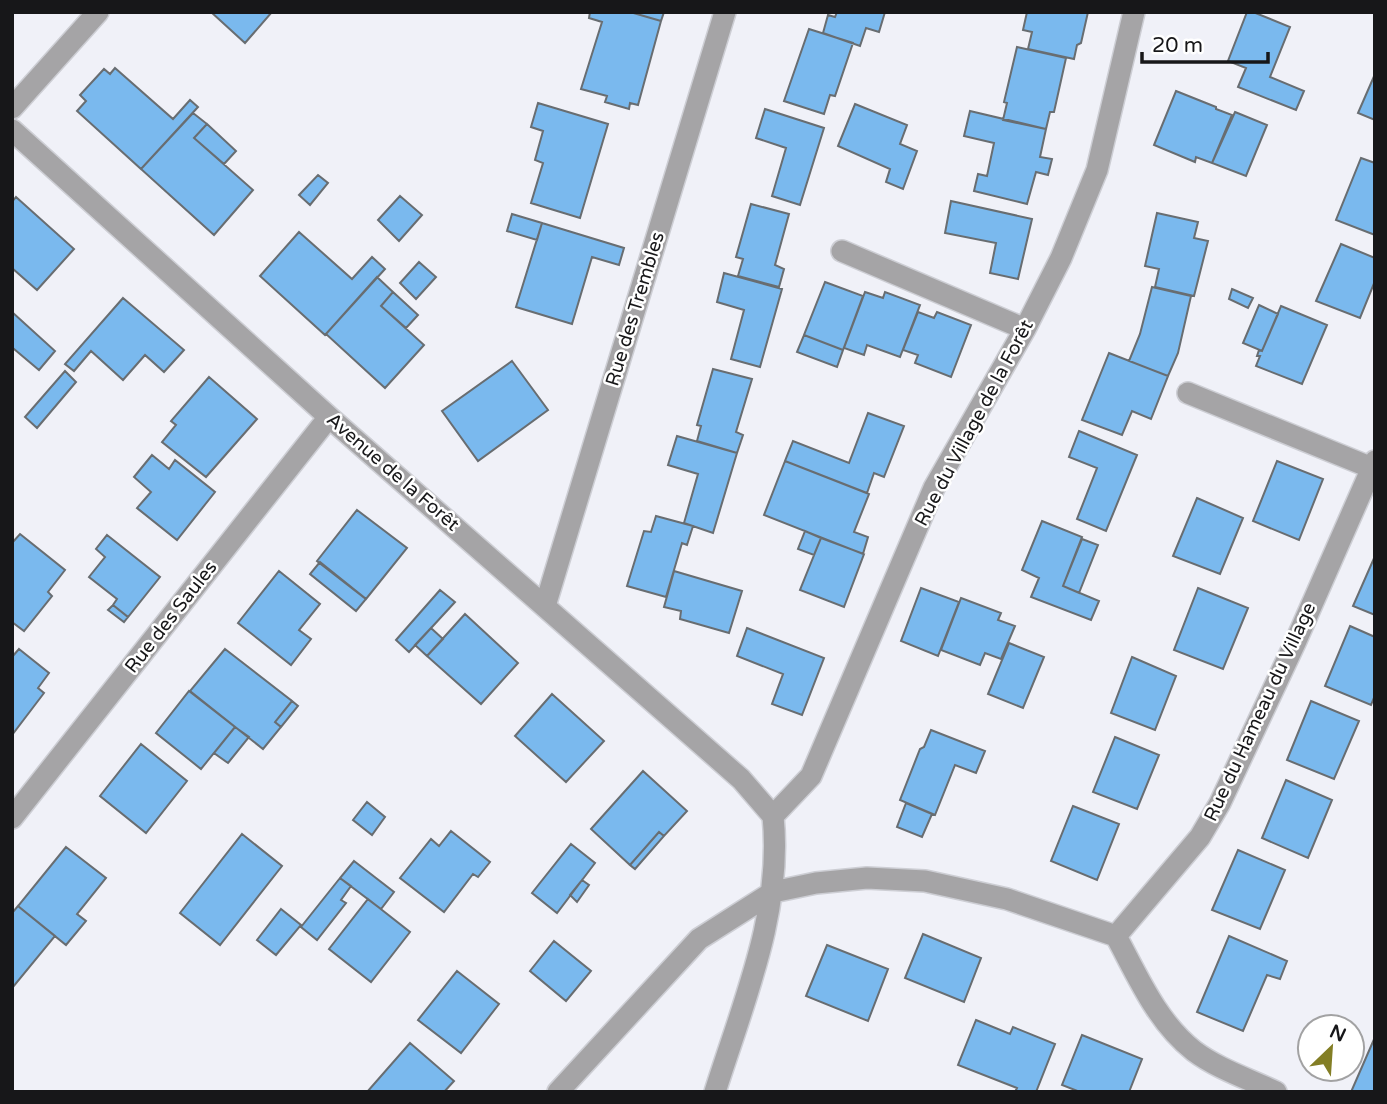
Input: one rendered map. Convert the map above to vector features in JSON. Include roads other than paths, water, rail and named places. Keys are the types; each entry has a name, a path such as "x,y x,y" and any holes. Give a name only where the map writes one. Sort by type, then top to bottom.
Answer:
{"street":[{"path":"12,108 98,12"},
{"name":"Rue des Trembles","path":"545,606 725,12"},
{"name":"Rue du Village de la Forêt","path":"773,816 811,776 934,488 1025,329 1067,246 1097,170 1134,12"},
{"name":"Avenue de la Forêt","path":"12,130 329,416 741,779 773,816"},
{"path":"842,251 1025,329"},
{"name":"Rue du Hameau du Village","path":"1116,936 1200,837 1220,803 1295,643 1373,464 1188,393"},
{"name":"Rue des Saules","path":"12,818 329,416"},
{"path":"715,1092 761,946 773,892 776,843 773,816"},
{"path":"558,1092 699,939 773,892 816,883 867,878 925,881 1007,899 1116,936 1149,999 1172,1030 1194,1051 1215,1064 1276,1092"}]}
